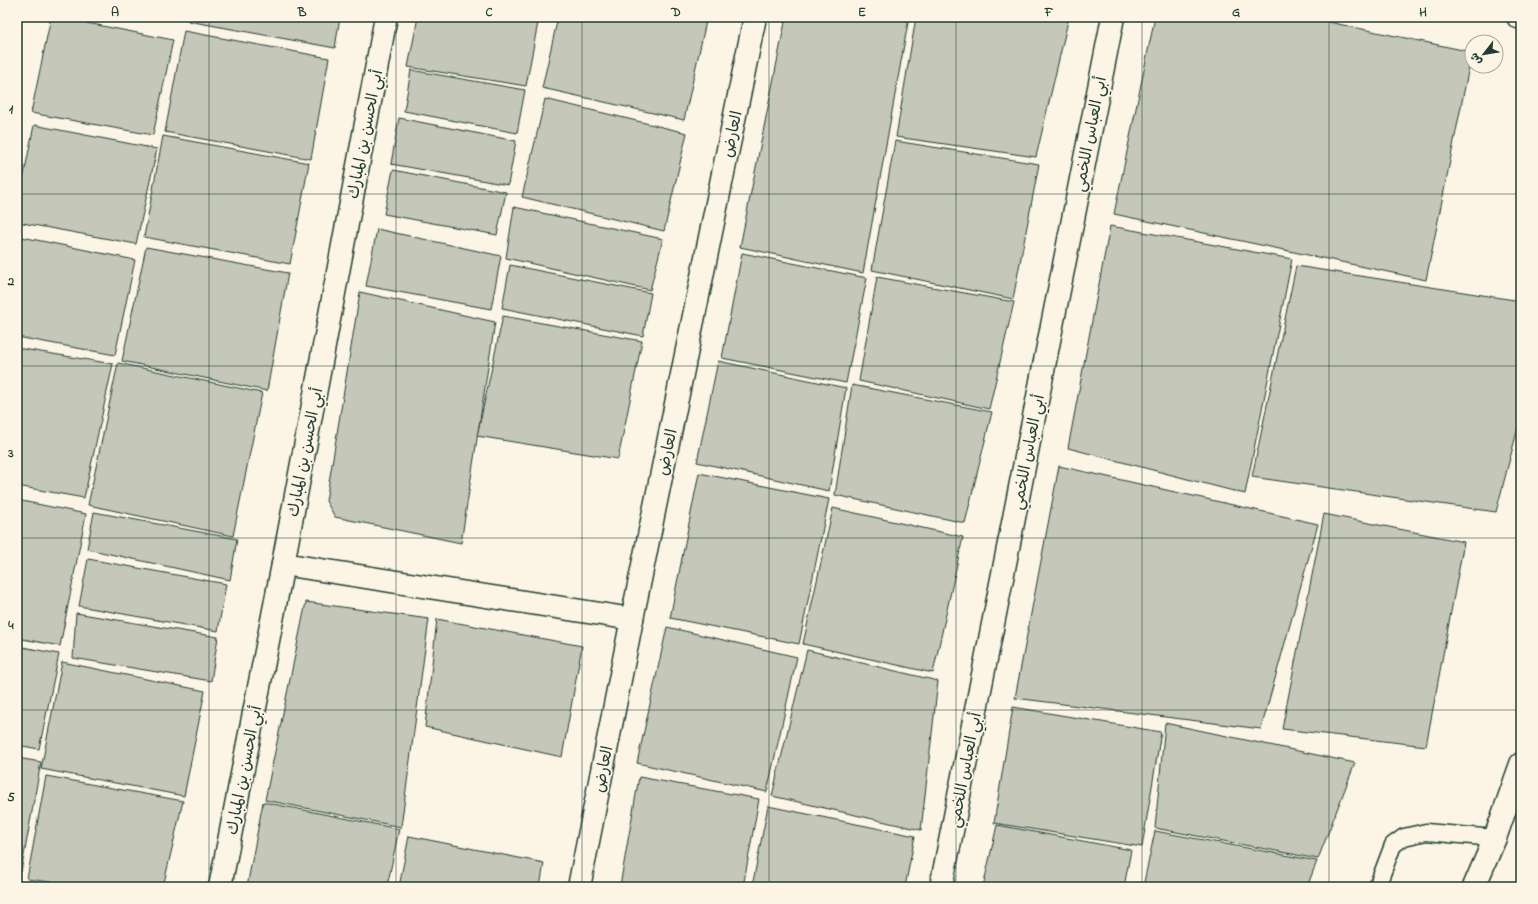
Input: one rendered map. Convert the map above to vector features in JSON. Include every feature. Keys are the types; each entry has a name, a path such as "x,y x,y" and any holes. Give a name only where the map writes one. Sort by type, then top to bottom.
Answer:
{"street":[{"name":"أبي الحسن بن المبارك","path":"220,887 284,564 386,17"},
{"name":"العارض","path":"579,887 755,17"},
{"name":"أبي العباس اللخمي","path":"941,887 1113,17"},
{"path":"284,564 632,619"},
{"path":"1474,887 1495,838 1521,764"}],"lane":[{"path":"1377,887 1393,845 1404,837 1426,832 1495,838"}],"building":[{"path":"51,17 173,40 153,135 31,113"},
{"path":"189,17 340,17 335,48 188,21"},
{"path":"418,17 539,17 526,86 408,67"},
{"path":"558,17 707,17 684,120 542,88"},
{"path":"786,17 909,17 863,273 740,247"},
{"path":"916,17 1069,17 1036,157 896,137"},
{"path":"1155,17 1305,17 1464,50 1464,74 1468,74 1426,280 1114,214"},
{"path":"184,31 329,58 311,159 165,132"},
{"path":"411,70 525,90 517,133 404,111"},
{"path":"545,99 687,133 664,231 522,197"},
{"path":"399,118 516,141 508,185 391,164"},
{"path":"34,125 157,149 136,244 17,222 17,209"},
{"path":"163,136 309,163 290,264 144,237"},
{"path":"895,141 1039,164 1013,299 872,270"},
{"path":"393,170 506,192 497,235 384,214"},
{"path":"514,207 663,239 650,290 506,258"},
{"path":"1110,226 1292,259 1245,494 1068,448"},
{"path":"377,229 501,256 491,309 366,286"},
{"path":"17,236 135,260 115,355 17,337"},
{"path":"146,247 288,273 267,391 122,361"},
{"path":"742,253 867,278 846,383 722,358"},
{"path":"510,265 651,293 643,336 502,308"},
{"path":"1296,266 1521,301 1521,416 1496,512 1252,477"},
{"path":"877,277 1014,302 989,409 859,381"},
{"path":"360,292 495,322 461,543 335,517 326,501"},
{"path":"503,316 642,341 618,459 477,436"},
{"path":"17,348 113,364 84,498 17,486"},
{"path":"718,361 846,388 829,491 697,462"},
{"path":"118,363 262,393 233,536 88,505"},
{"path":"852,385 992,412 965,523 835,495"},
{"path":"1059,466 1318,524 1261,729 1015,698"},
{"path":"699,473 829,499 799,644 670,618"},
{"path":"17,500 86,514 60,646 17,638"},
{"path":"833,508 963,537 933,673 803,644"},
{"path":"94,512 237,539 230,580 87,549"},
{"path":"1324,514 1464,542 1426,746 1282,729"},
{"path":"88,559 226,584 218,631 79,606"},
{"path":"306,602 429,619 401,827 265,800"},
{"path":"76,613 218,637 211,681 73,658"},
{"path":"437,619 582,646 562,757 425,727"},
{"path":"667,627 797,657 767,792 637,763"},
{"path":"17,646 59,654 39,749 17,745"},
{"path":"807,650 938,681 921,830 772,796"},
{"path":"62,662 205,691 184,796 41,769"},
{"path":"1013,707 1161,732 1142,847 994,823"},
{"path":"1165,723 1355,763 1318,859 1155,828"},
{"path":"17,758 41,762 21,872 17,872"},
{"path":"46,776 183,801 163,887 91,887 27,879"},
{"path":"639,777 759,799 743,887 620,886"},
{"path":"263,802 399,829 387,887 247,887"},
{"path":"768,806 915,836 905,887 752,887"},
{"path":"997,825 1131,850 1124,887 983,887"},
{"path":"1155,831 1317,861 1307,887 1143,887"},
{"path":"409,836 544,863 540,887 399,887"},
{"path":"17,883 24,885 23,887 17,887"},
{"path":"29,884 49,887 28,887"}]}
